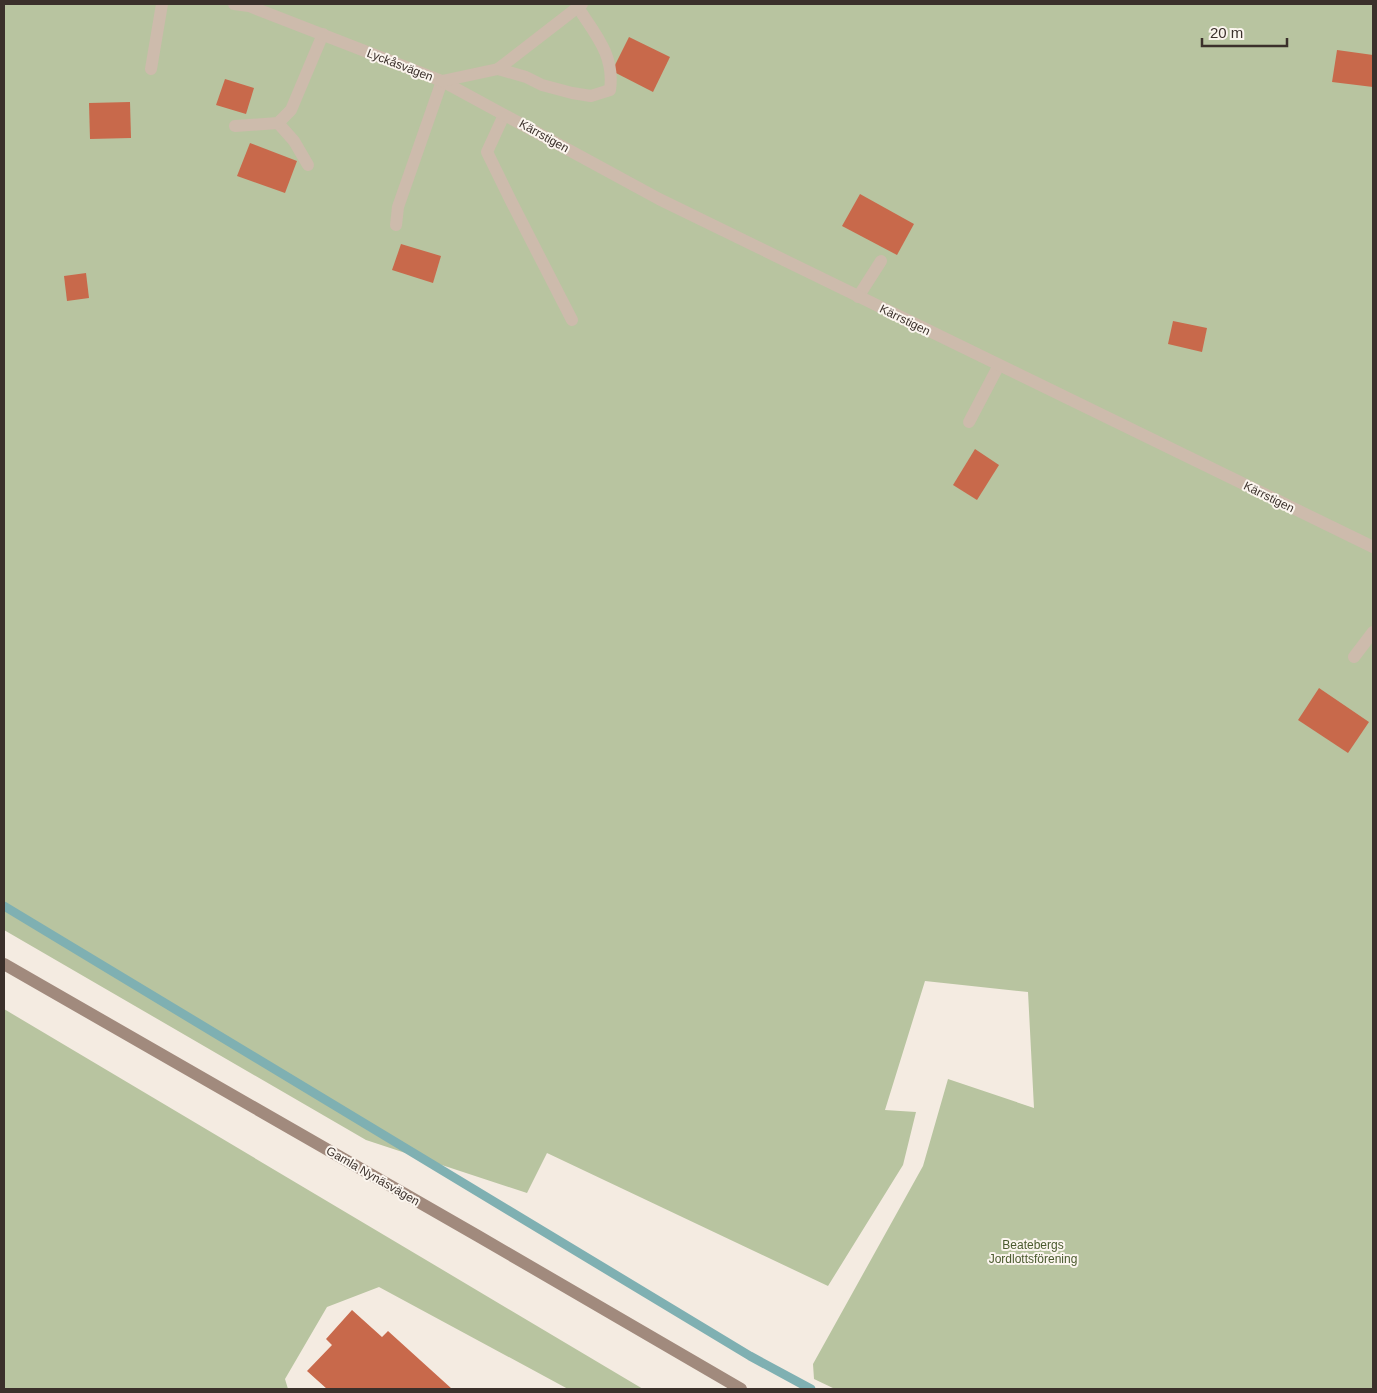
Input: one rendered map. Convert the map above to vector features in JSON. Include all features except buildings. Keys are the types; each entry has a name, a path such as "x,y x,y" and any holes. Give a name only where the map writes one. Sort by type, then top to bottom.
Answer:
{"street":[{"path":"151,69 162,4"},
{"name":"Lyckåsvägen","path":"234,4 251,5 442,81 498,69 580,5"},
{"path":"498,69 526,77 542,85 572,93 591,96 610,90 612,77 606,52 580,5"},
{"path":"235,126 278,122 290,110 323,34"},
{"path":"396,225 398,207 442,81"},
{"name":"Kärrstigen","path":"442,81 659,199 1373,547"},
{"path":"504,115 487,152 572,320"},
{"path":"278,122 294,141 308,165"},
{"path":"858,296 881,261"},
{"path":"969,422 999,365"},
{"path":"1354,657 1373,632"},
{"name":"Gamla Nynäsvägen","path":"4,964 741,1389"}],"green space":[{"name":"Beatebergs Jordlottsförening","path":"4,4 1373,4 1373,1389 835,1389 814,1379 813,1364 923,1166 948,1079 1034,1108 1028,992 925,981 885,1110 916,1112 903,1165 828,1286 547,1153 527,1193 366,1140 4,930"},
{"path":"4,1009 643,1389 568,1389 379,1287 327,1307 285,1379 288,1389 4,1389"}],"waterway":[{"path":"4,906 750,1356 811,1389"}]}
